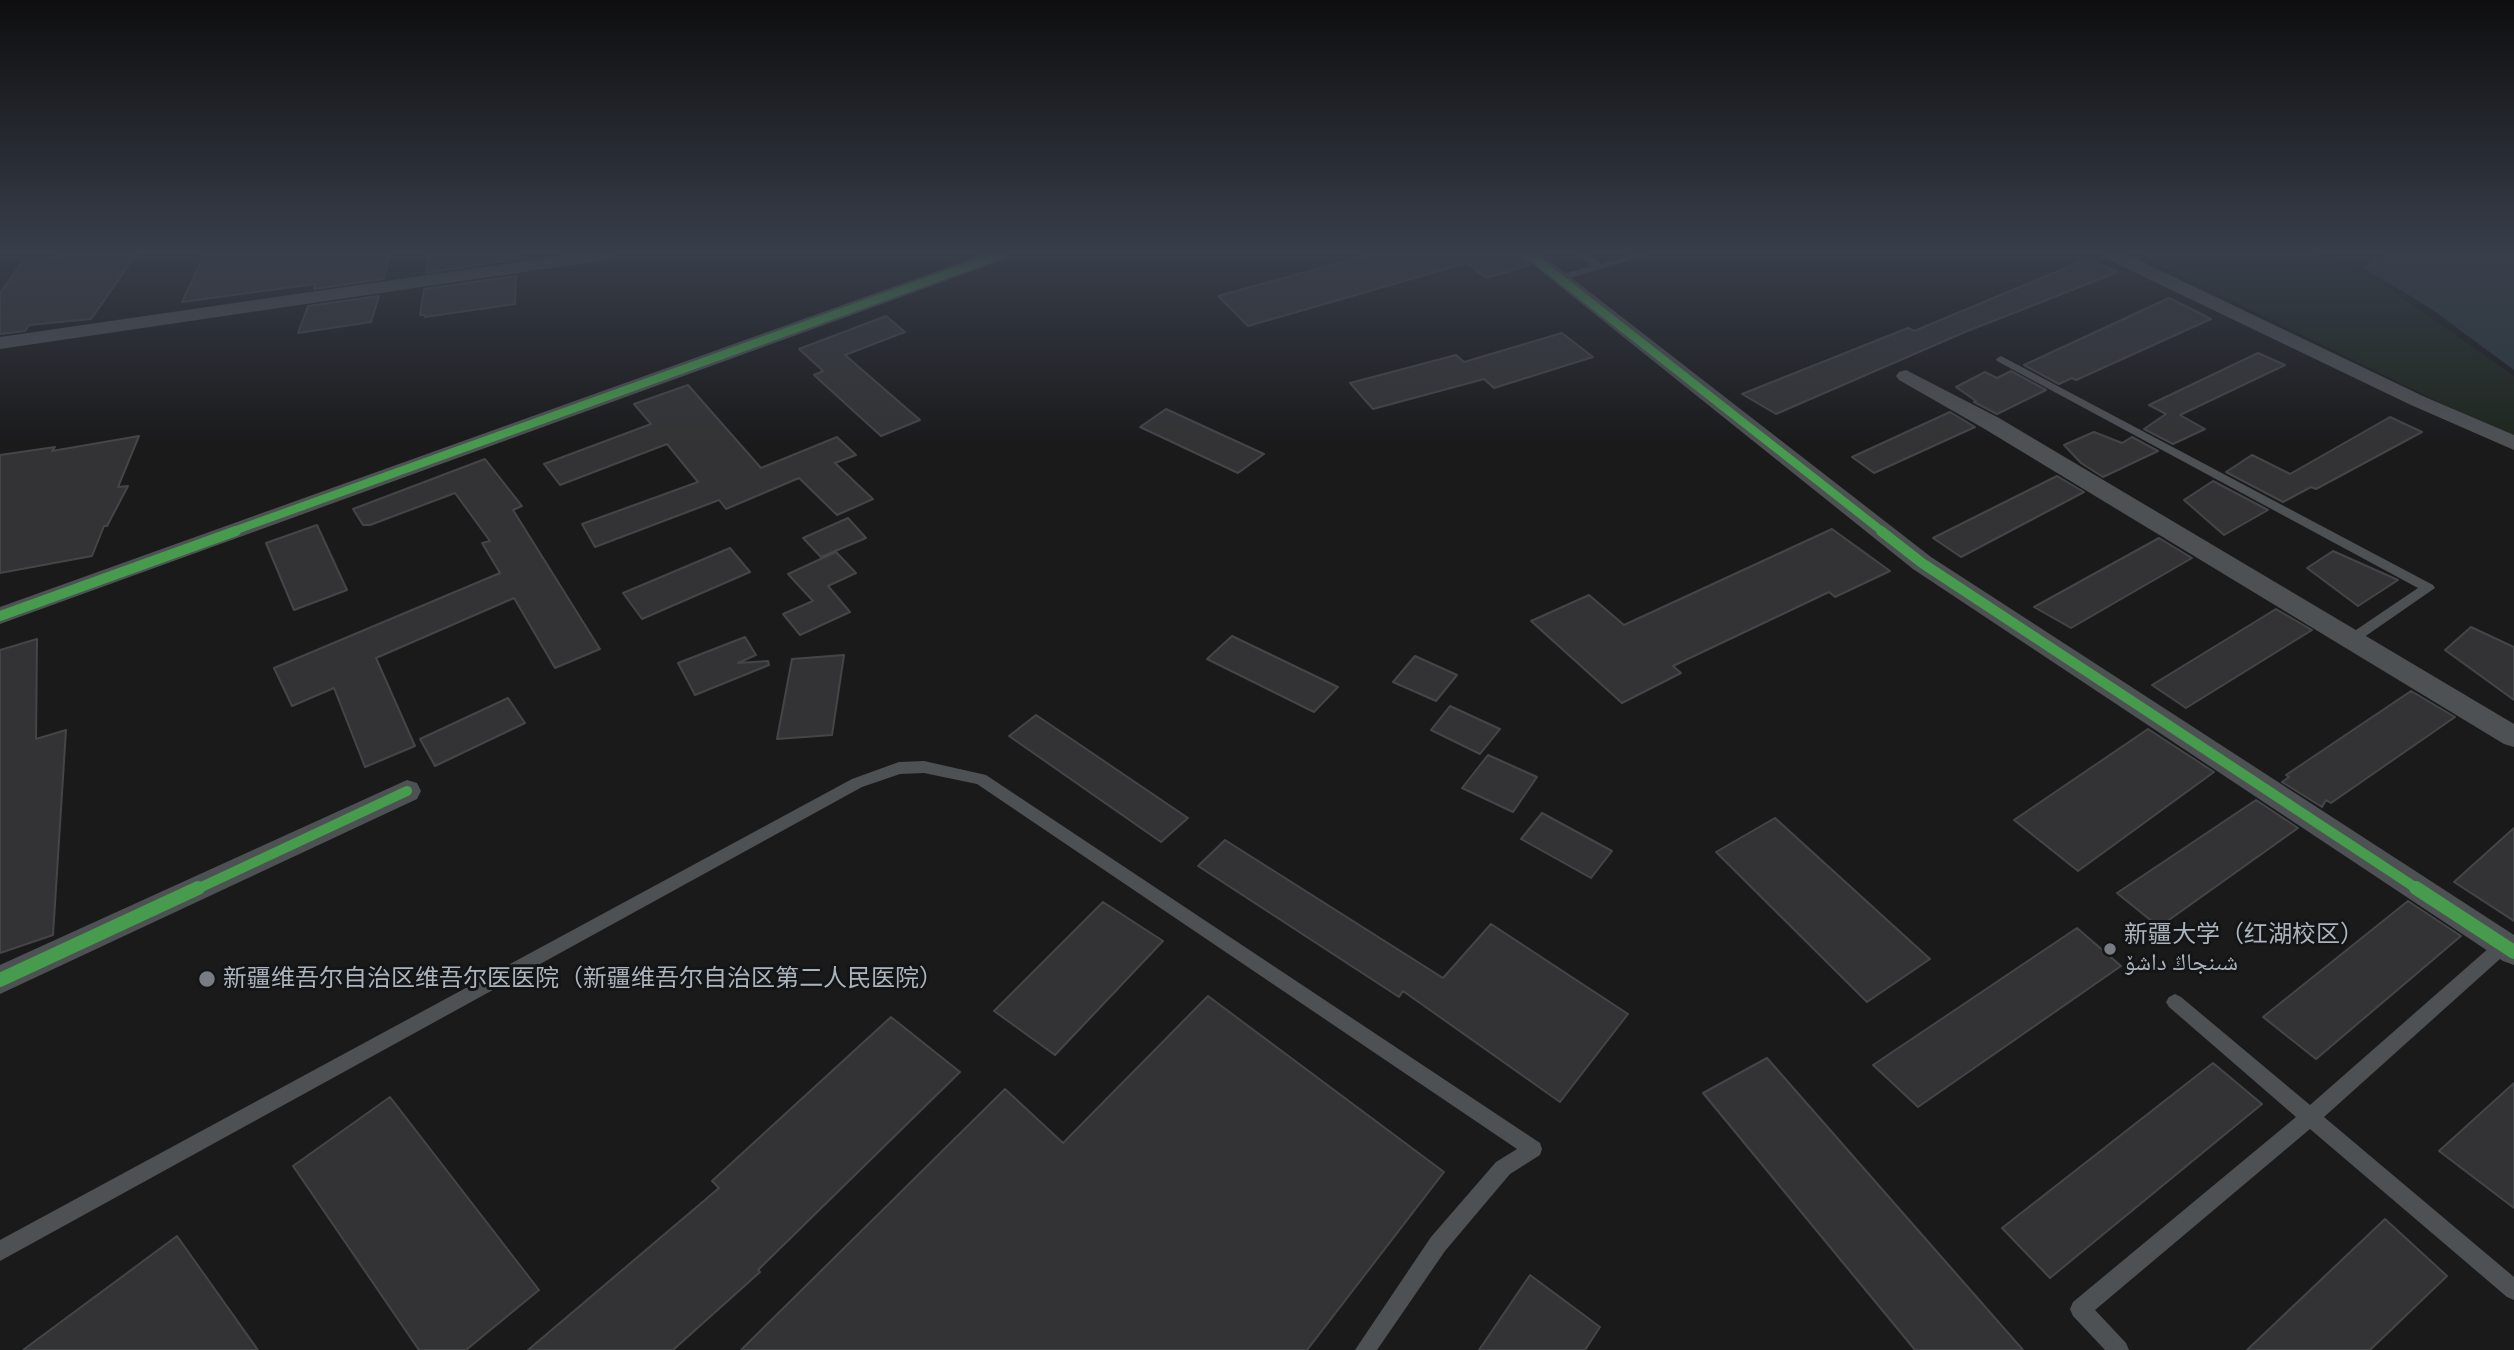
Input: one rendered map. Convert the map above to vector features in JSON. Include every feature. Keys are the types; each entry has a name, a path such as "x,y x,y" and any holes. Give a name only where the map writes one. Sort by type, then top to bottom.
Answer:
{"street":[{"path":"0,343 172,318"},
{"path":"0,616 825,318"},
{"path":"1610,318 1922,563 2509,949"},
{"path":"2245,318 2418,401 2514,443"},
{"path":"1906,376 1991,423 2514,737"},
{"path":"0,980 407,791"}],"lane":[{"path":"2001,359 2428,588 2352,639"},
{"path":"0,1251 857,783 899,768 923,767 981,779 1533,1149 1503,1168 1438,1244 1364,1350"},
{"path":"2119,1350 2080,1309 2509,949"},
{"path":"2175,1002 2514,1290"}],"shaded area":[{"path":"2267,318 2431,318 2514,376 2514,439"},
{"path":"2444,318 2514,318 2514,370"}],"building":[{"path":"0,318 92,318 29,325 25,331 0,334"},
{"path":"304,318 372,318 371,322 298,333"},
{"path":"881,318 888,318 905,332 845,355 920,420 881,436 814,375 823,371 799,349"},
{"path":"1240,318 1276,318 1248,326"},
{"path":"1945,318 2001,318 1776,414 1742,394 1908,328 1914,331"},
{"path":"2126,318 2211,319 2076,380 2072,378 2059,384 2024,365"},
{"path":"1562,333 1593,357 1494,388 1484,379 1373,409 1350,383 1456,355 1464,362"},
{"path":"2258,353 2285,365 2180,415 2205,429 2173,444 2144,429 2166,414 2149,405"},
{"path":"2011,371 2046,390 1997,414 1974,402 1976,401 1956,387 1985,372 1997,378"},
{"path":"688,385 761,468 837,437 856,455 835,463 873,499 837,515 799,478 726,509 719,500 595,547 582,524 698,482 667,444 560,485 544,464 651,424 634,404"},
{"path":"1166,409 1264,454 1238,473 1140,427"},
{"path":"1950,412 1975,427 1874,473 1852,457"},
{"path":"2390,417 2422,432 2316,489 2311,487 2283,502 2226,472 2252,455 2290,474"},
{"path":"2094,432 2122,443 2132,437 2158,451 2103,477 2081,463 2064,445"},
{"path":"139,436 118,487 128,486 107,526 104,526 92,556 0,573 0,455 55,447 52,451"},
{"path":"485,459 522,506 513,510 600,649 555,668 514,598 376,658 415,746 365,767 334,688 292,706 274,668 500,573 482,543 490,541 455,493 370,525 363,525 353,509"},
{"path":"2057,476 2084,492 1961,557 1933,538"},
{"path":"2213,481 2268,510 2224,535 2184,500"},
{"path":"848,518 866,538 821,557 803,538"},
{"path":"317,525 347,590 294,610 266,543"},
{"path":"1832,529 1890,571 1835,597 1829,592 1673,666 1681,673 1622,703 1531,621 1589,595 1624,625"},
{"path":"2159,538 2192,558 2071,628 2034,607"},
{"path":"730,548 750,572 642,619 623,593"},
{"path":"2333,551 2398,580 2358,606 2307,568"},
{"path":"836,552 856,573 828,586 850,612 800,635 783,614 813,601 788,574"},
{"path":"2276,609 2312,630 2186,708 2152,685"},
{"path":"2471,627 2514,647 2514,700 2445,650"},
{"path":"1232,636 1338,687 1314,712 1207,659"},
{"path":"745,637 756,655 738,663 768,661 769,665 695,695 678,663"},
{"path":"37,639 36,739 66,730 53,935 0,953 0,650"},
{"path":"844,655 832,735 777,739 792,659"},
{"path":"1415,656 1457,675 1436,701 1393,682"},
{"path":"2411,691 2455,717 2331,803 2326,800 2322,807 2282,782 2289,777 2286,775"},
{"path":"508,698 525,723 435,766 420,739"},
{"path":"1450,706 1500,729 1480,754 1431,730"},
{"path":"1036,715 1188,818 1161,842 1009,736"},
{"path":"2148,729 2214,772 2078,871 2014,820"},
{"path":"1488,755 1537,777 1513,812 1462,788"},
{"path":"2256,800 2298,828 2159,927 2117,893"},
{"path":"1542,813 1612,851 1591,878 1521,839"},
{"path":"1775,818 1930,959 1867,1002 1716,852"},
{"path":"2514,828 2514,921 2454,882"},
{"path":"1225,840 1443,978 1491,924 1628,1014 1560,1102 1403,991 1399,997 1198,866"},
{"path":"2408,901 2461,936 2316,1059 2263,1017"},
{"path":"1103,902 1163,941 1055,1055 994,1011"},
{"path":"2077,928 2121,966 1918,1107 1873,1065"},
{"path":"1208,996 1444,1172 1307,1350 741,1350 1005,1089 1063,1143"},
{"path":"891,1017 960,1072 758,1270 760,1272 673,1350 528,1350 719,1188 712,1181"},
{"path":"1767,1058 2023,1350 1915,1350 1703,1093"},
{"path":"2213,1063 2262,1104 2050,1278 2002,1228"},
{"path":"2514,1083 2514,1208 2439,1151"},
{"path":"390,1097 539,1290 466,1350 419,1350 293,1166"},
{"path":"2385,1219 2447,1276 2370,1350 2247,1350"},
{"path":"177,1236 258,1350 23,1350"},
{"path":"1530,1275 1600,1327 1585,1350 1479,1350"}],"cycle path":[{"path":"0,616 825,318"},
{"path":"1610,318 1922,563 2514,952"},
{"path":"0,980 407,791"}],"place":[{"name":"新疆大学（红湖校区） شىنجاڭ داشۆ","path":"2110,949"},
{"name":"新疆维吾尔自治区维吾尔医医院（新疆维吾尔自治区第二人民医院）","path":"207,979"}]}
